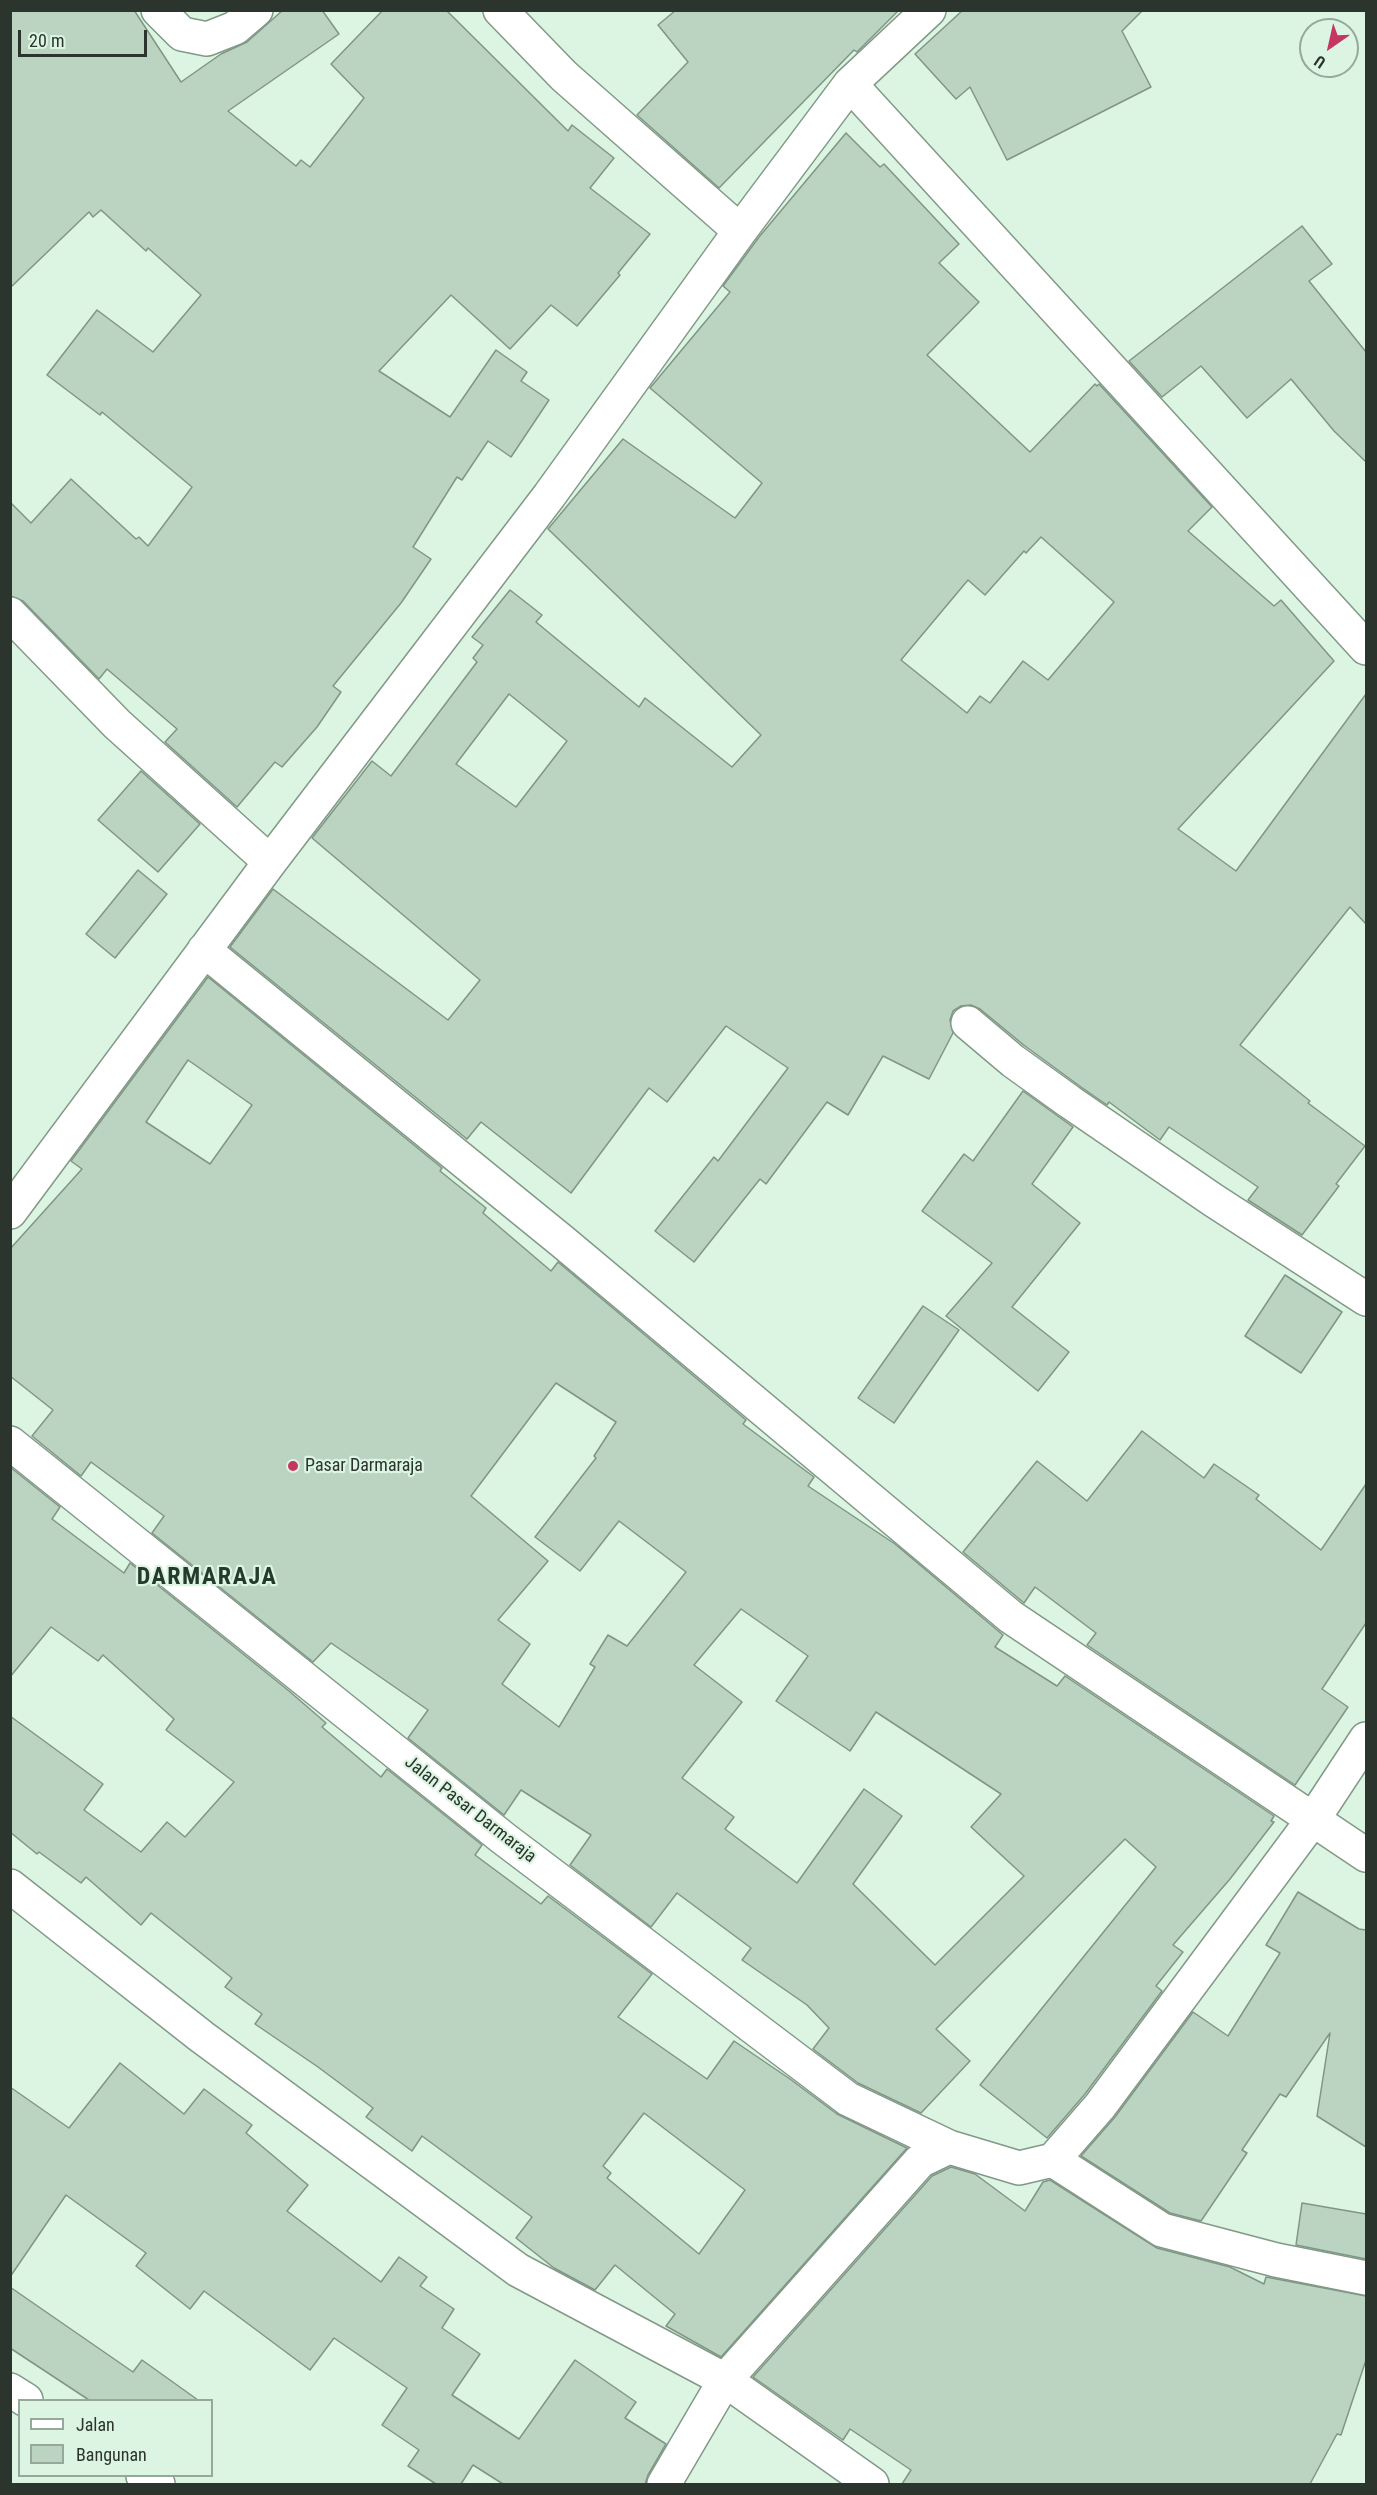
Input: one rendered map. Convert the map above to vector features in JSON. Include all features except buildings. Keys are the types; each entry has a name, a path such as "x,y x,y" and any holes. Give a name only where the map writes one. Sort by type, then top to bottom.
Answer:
{"street":[{"path":"158,10 182,34 207,39 235,28 256,10"},
{"path":"500,10 564,76 740,231"},
{"path":"10,1212 270,862 549,496 740,231 850,84 929,10"},
{"path":"850,84 1366,648"},
{"path":"10,615 117,724 270,862"},
{"path":"204,950 562,1242 1011,1617 1366,1855"},
{"path":"968,1023 1013,1061 1070,1102 1213,1200 1366,1299"},
{"name":"Jalan Pasar Darmaraja","path":"10,1443 503,1838 848,2098 949,2147 1019,2169 1053,2160"},
{"path":"1366,1739 1314,1818 1100,2106 1053,2160 1162,2230 1276,2260 1366,2277"},
{"path":"10,1886 202,2037 518,2270 725,2380 872,2484"},
{"path":"664,2484 725,2380 920,2161 949,2147"},
{"path":"10,2390 24,2399"}],"place":[{"name":"Pasar Darmaraja","path":"293,1466"}],"district":[{"name":"DARMARAJA","path":"207,1578"}]}
